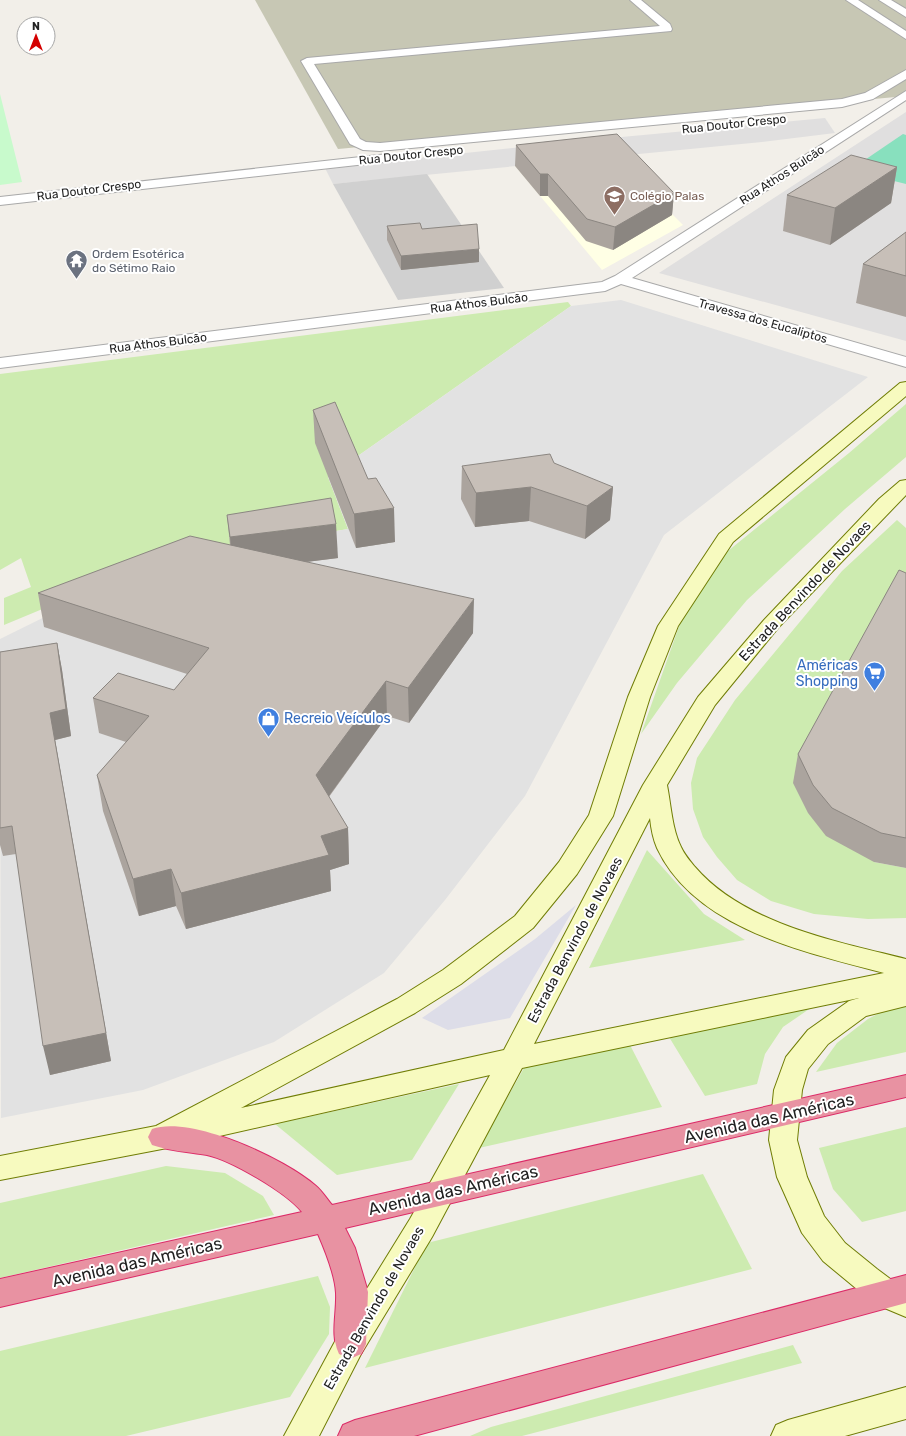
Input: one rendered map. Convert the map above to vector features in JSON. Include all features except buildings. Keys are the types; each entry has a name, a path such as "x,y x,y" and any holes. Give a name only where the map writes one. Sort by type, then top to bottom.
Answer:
{"highway":[{"name":"Avenida das Américas","path":"0,1293 326,1220 441,1192 785,1115 906,1086"},
{"path":"162,1137 212,1144 265,1167 306,1195 326,1220 340,1248 352,1292 350,1344"},
{"path":"355,1436 899,1295"}],"street":[{"path":"635,0 666,26 667,29 307,61 356,141 364,146 380,147 842,103 869,96 906,74"},
{"path":"851,0 906,36"},
{"path":"884,0 906,14"},
{"name":"Rua Athos Bulcão","path":"0,363 605,286 620,279 906,95"},
{"name":"Rua Doutor Crespo","path":"0,200 359,161 823,114 849,110 877,113"},
{"name":"Rua Doutor Crespo","path":"823,114 847,115 877,113"},
{"name":"Travessa dos Eucaliptos","path":"620,279 906,362"},
{"path":"162,1137 406,1006 452,977 524,922 568,868 601,816 639,697 668,626 726,538 906,387"},
{"name":"Estrada Benvindo de Novaes","path":"301,1436 350,1344 421,1228 441,1192 513,1059 655,785 706,702 771,624 886,503 906,485"},
{"path":"655,785 669,847 687,874 716,902 761,925 816,945 906,969"},
{"path":"0,1168 162,1137 513,1059 906,978"},
{"path":"899,1295 834,1252 813,1224 792,1177 783,1140 788,1090 796,1065 818,1037 858,1008 906,996"},
{"path":"788,1436 906,1403"}],"shaded area":[{"path":"255,0 906,0 906,96 338,149"},
{"path":"906,112 906,341 659,273"},
{"path":"825,118 835,133 762,142 333,184 325,168 568,142"},
{"name":"Colégio Palas","path":"515,166 643,185 683,225 602,270"},
{"path":"427,174 504,288 398,300 333,184"},
{"path":"621,300 868,377 664,535 525,796 445,900 384,973 274,1042 143,1090 1,1118 0,639 158,561 348,529 328,477 571,306"},
{"path":"576,905 510,1018 448,1030 422,1018 535,939"}],"green space":[{"path":"0,94 22,182 0,185"},
{"path":"903,134 906,135 906,184 850,170"},
{"path":"568,302 571,306 328,477 348,529 158,561 4,625 4,598 31,587 21,558 0,570 0,374"},
{"path":"906,404 906,457 845,509 747,600 677,683 641,734 683,615 723,555 849,453"},
{"path":"897,520 906,528 906,602 874,862 906,868 906,918 868,919 814,914 771,901 737,880 717,857 703,837 693,809 691,783 697,758 735,700 842,571"},
{"path":"647,850 704,914 745,940 589,968"},
{"path":"818,1003 783,1027 765,1054 757,1084 705,1096 669,1037"},
{"path":"906,1005 906,1052 816,1072 837,1043 868,1019 889,1008"},
{"path":"630,1045 662,1107 479,1148 524,1068"},
{"path":"459,1084 412,1160 337,1175 275,1124"},
{"path":"906,1127 906,1211 862,1222 833,1189 819,1148"},
{"path":"166,1166 225,1173 263,1196 274,1215 0,1278 0,1203"},
{"path":"703,1174 752,1269 365,1368 427,1243"},
{"path":"318,1276 330,1307 329,1334 290,1397 126,1436 0,1436 0,1351"},
{"path":"793,1345 802,1363 522,1436 470,1436 491,1427"}],"place":[{"name":"Colégio Palas","path":"615,216"},
{"name":"Ordem Esotérica do Sétimo Raio","path":"77,280"},
{"name":"Américas Shopping","path":"874,692"},
{"name":"Recreio Veículos","path":"269,738"}]}
